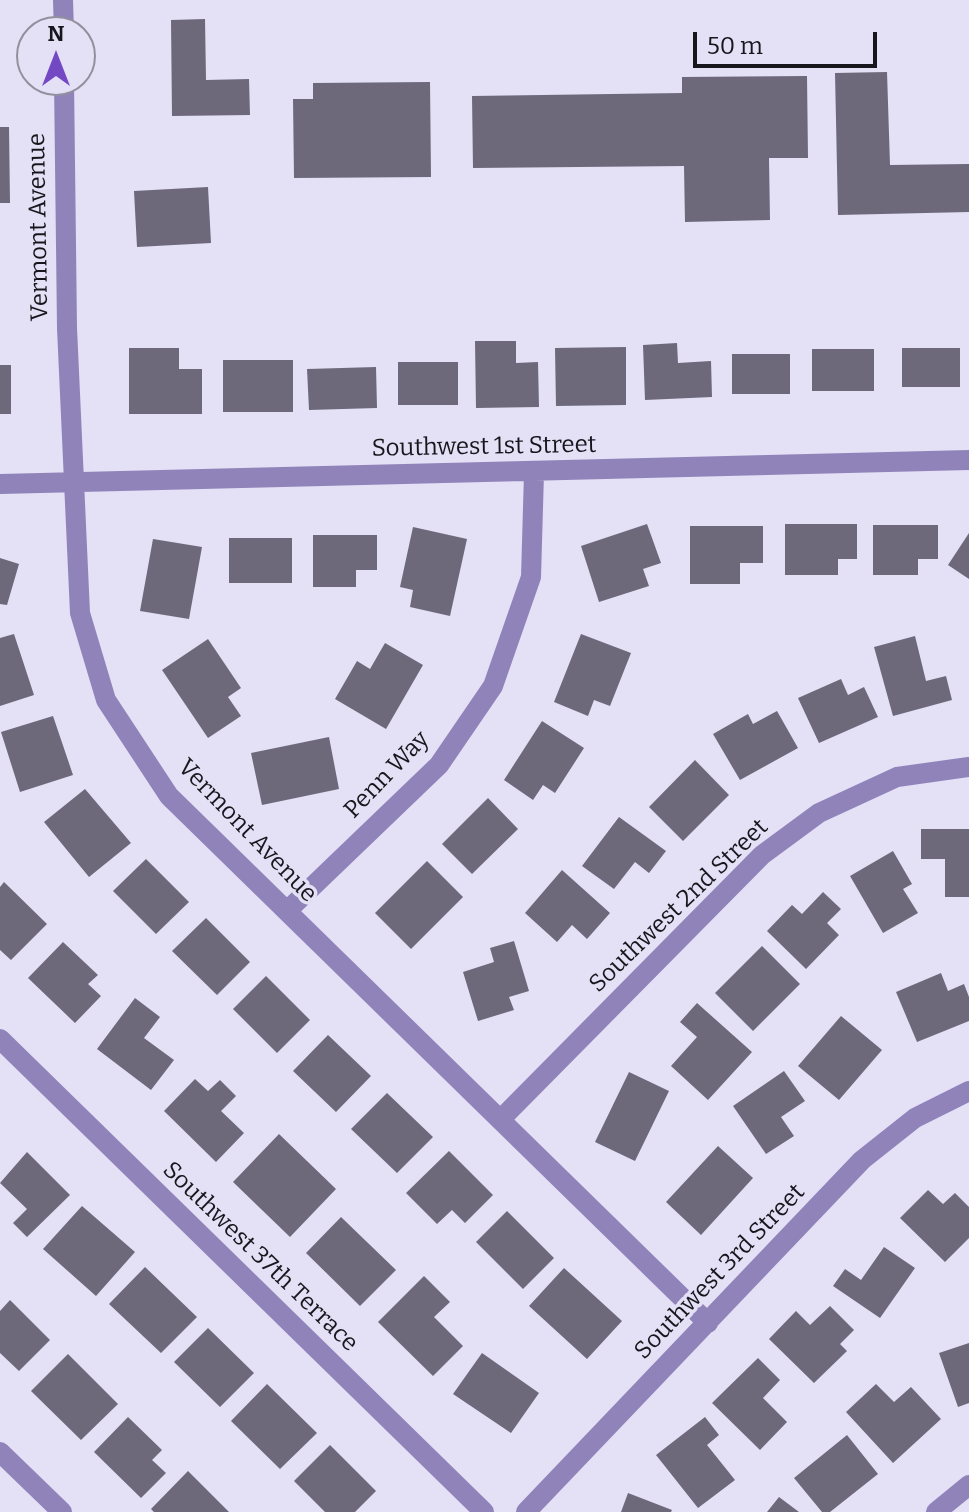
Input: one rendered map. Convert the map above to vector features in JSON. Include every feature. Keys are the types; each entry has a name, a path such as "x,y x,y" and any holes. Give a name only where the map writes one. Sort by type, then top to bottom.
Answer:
{"street":[{"name":"Vermont Avenue","path":"64,96 72,483 80,613 106,700 169,796 708,1323"},
{"name":"Southwest 1st Street","path":"0,484 969,460"},
{"name":"Penn Way","path":"288,910 439,765 493,686 531,577 534,473"},
{"name":"Southwest 2nd Street","path":"500,1120 762,855 819,813 897,777 969,767"},
{"name":"Southwest 37th Terrace","path":"0,1039 484,1512"},
{"name":"Southwest 3rd Street","path":"526,1512 862,1160 915,1118 969,1091"},
{"path":"0,1452 62,1512"},
{"path":"936,1512 969,1485"}],"building":[{"path":"205,19 206,80 249,79 250,115 172,116 171,20"},
{"path":"887,72 890,165 969,164 969,212 838,215 835,73"},
{"path":"807,76 808,158 769,158 770,220 685,222 684,166 473,168 472,96 682,93 682,77"},
{"path":"430,82 431,177 294,178 293,99 313,99 313,83"},
{"path":"0,127 9,127 10,203 0,203"},
{"path":"208,187 211,243 137,247 134,191"},
{"path":"475,341 516,341 516,363 538,362 539,407 476,408"},
{"path":"677,343 678,363 711,361 712,397 645,400 643,345"},
{"path":"626,347 626,405 556,406 555,348"},
{"path":"129,348 179,348 179,369 202,369 202,414 129,414"},
{"path":"902,348 960,348 960,387 902,387"},
{"path":"812,349 874,349 874,391 812,391"},
{"path":"732,354 790,354 790,394 732,394"},
{"path":"223,360 293,360 293,412 223,412"},
{"path":"398,362 458,362 458,405 398,405"},
{"path":"0,365 11,365 11,414 0,414"},
{"path":"376,367 377,408 309,410 307,369"},
{"path":"647,524 661,563 643,569 649,586 599,602 581,546"},
{"path":"785,524 857,524 857,559 838,559 838,575 785,575"},
{"path":"873,525 938,525 938,559 918,559 918,575 873,575"},
{"path":"690,526 763,526 763,563 740,563 740,584 690,584"},
{"path":"413,527 467,539 450,616 410,607 413,590 400,587"},
{"path":"969,533 969,579 948,565"},
{"path":"313,535 377,535 377,570 356,570 356,587 313,587"},
{"path":"229,538 292,538 292,583 229,583"},
{"path":"153,539 202,547 189,619 140,611"},
{"path":"0,558 19,564 7,605 0,604"},
{"path":"14,634 34,695 0,706 0,638"},
{"path":"581,634 631,653 610,706 594,700 588,716 554,702"},
{"path":"915,636 926,681 946,676 952,700 893,716 874,647"},
{"path":"208,639 241,688 228,697 241,716 208,738 162,670"},
{"path":"385,643 423,665 386,729 335,699 357,661 370,669"},
{"path":"841,679 848,695 864,687 878,717 819,743 798,698"},
{"path":"777,711 798,748 740,780 713,734 748,714 753,724"},
{"path":"53,716 73,775 20,792 1,732"},
{"path":"542,721 584,748 555,793 543,785 533,800 504,780"},
{"path":"329,737 339,789 262,805 251,753"},
{"path":"695,760 729,795 683,841 649,807"},
{"path":"85,789 131,843 89,877 44,822"},
{"path":"488,798 518,829 472,874 442,844"},
{"path":"619,817 666,851 649,873 635,862 614,889 582,866"},
{"path":"921,829 969,829 969,897 945,897 945,859 921,859"},
{"path":"893,851 912,884 903,889 918,913 883,933 850,876"},
{"path":"146,859 189,902 156,934 113,891"},
{"path":"427,861 463,897 411,949 375,913"},
{"path":"562,870 610,913 587,939 572,925 557,942 525,913"},
{"path":"4,882 47,924 11,960 0,950 0,887"},
{"path":"823,892 841,909 827,923 839,935 806,969 767,931 792,905 802,914"},
{"path":"206,918 250,962 217,995 172,951"},
{"path":"514,941 529,991 509,997 514,1010 478,1021 463,972 494,962 490,948"},
{"path":"63,942 98,975 88,984 101,996 75,1023 28,978"},
{"path":"762,946 800,984 753,1031 715,993"},
{"path":"941,973 948,991 964,984 969,997 969,1021 917,1042 896,992"},
{"path":"266,976 310,1020 277,1053 233,1009"},
{"path":"135,998 160,1017 144,1038 174,1060 151,1090 97,1049"},
{"path":"697,1003 752,1052 708,1100 671,1066 697,1037 680,1022"},
{"path":"841,1016 882,1050 839,1100 798,1066"},
{"path":"328,1035 371,1076 336,1112 293,1071"},
{"path":"784,1071 805,1101 781,1117 794,1136 766,1154 733,1106"},
{"path":"629,1072 669,1091 635,1161 595,1142"},
{"path":"195,1079 208,1091 220,1080 236,1096 221,1111 244,1133 216,1162 164,1111"},
{"path":"387,1093 433,1137 397,1173 351,1129"},
{"path":"279,1134 336,1189 290,1237 233,1182"},
{"path":"718,1146 753,1178 701,1235 666,1202"},
{"path":"449,1151 493,1195 465,1223 452,1210 437,1224 406,1193"},
{"path":"27,1152 70,1195 27,1237 13,1223 27,1209 0,1183"},
{"path":"928,1190 943,1204 955,1193 969,1207 969,1238 945,1262 900,1218"},
{"path":"82,1206 135,1252 96,1296 43,1249"},
{"path":"507,1211 554,1258 523,1289 476,1242"},
{"path":"341,1217 396,1270 360,1306 306,1253"},
{"path":"884,1247 915,1268 880,1318 833,1286 845,1269 861,1280"},
{"path":"145,1267 197,1317 161,1353 109,1304"},
{"path":"564,1268 622,1321 587,1359 529,1306"},
{"path":"424,1276 450,1302 434,1317 463,1346 433,1376 378,1322"},
{"path":"10,1300 50,1340 19,1371 0,1353 0,1311"},
{"path":"830,1306 854,1330 840,1344 847,1351 814,1383 769,1339 796,1311 810,1325"},
{"path":"208,1328 254,1373 220,1407 174,1362"},
{"path":"969,1343 969,1403 958,1407 939,1353"},
{"path":"482,1353 539,1393 511,1433 453,1394"},
{"path":"68,1354 118,1404 81,1440 31,1391"},
{"path":"758,1358 780,1380 763,1398 787,1422 760,1450 712,1403"},
{"path":"267,1384 317,1433 280,1469 231,1421"},
{"path":"876,1384 894,1402 911,1387 941,1419 893,1463 846,1412"},
{"path":"128,1417 162,1450 152,1460 166,1473 141,1498 94,1452"},
{"path":"705,1417 719,1435 707,1445 735,1480 698,1508 656,1455"},
{"path":"847,1435 878,1474 830,1512 822,1512 794,1478"},
{"path":"330,1445 376,1491 355,1512 325,1512 294,1481"},
{"path":"188,1471 229,1512 154,1512 151,1509"},
{"path":"628,1493 672,1510 621,1512"},
{"path":"779,1497 799,1512 767,1512"}]}
